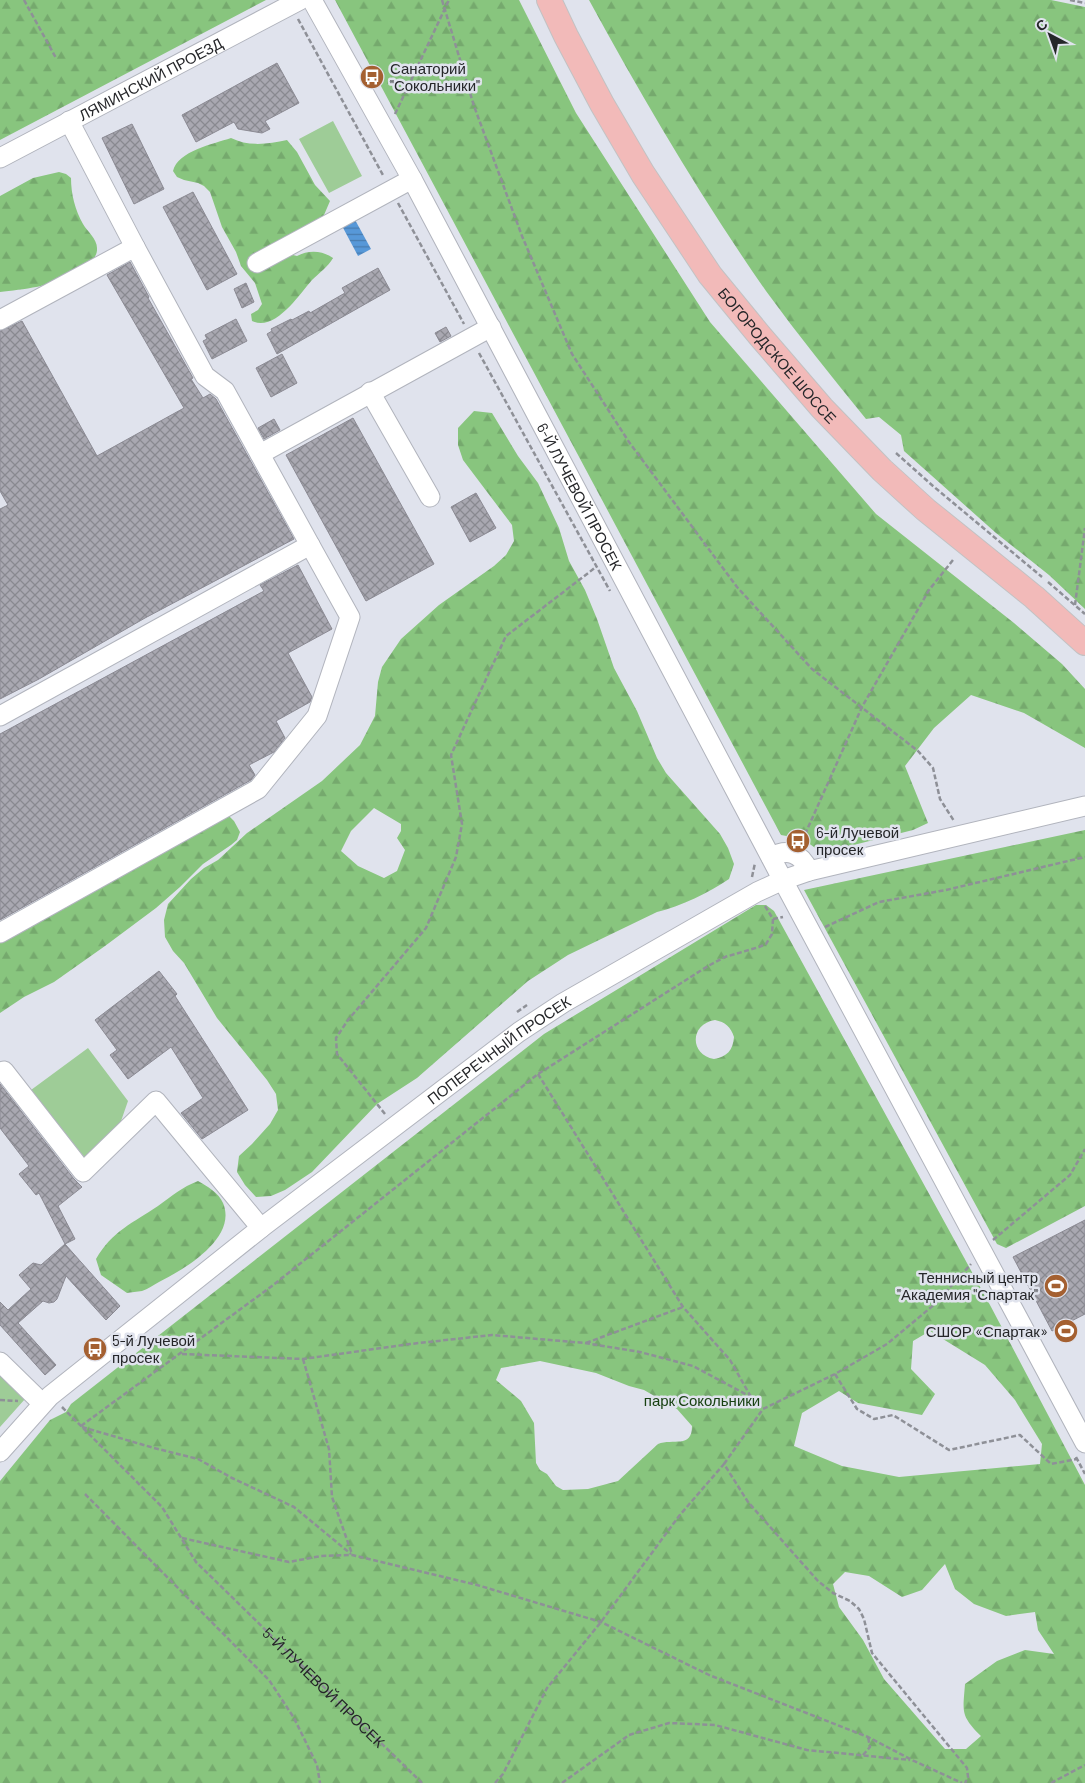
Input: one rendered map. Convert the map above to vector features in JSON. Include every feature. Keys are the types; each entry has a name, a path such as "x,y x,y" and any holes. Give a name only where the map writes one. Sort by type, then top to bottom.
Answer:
{"main road":[{"name":"БОГОРОДСКОЕ ШОССЕ","path":"549,0 602,104 643,174 710,275 760,336 822,408 882,470 926,510 1034,597 1085,643"}],"street":[{"name":"6-Й ЛУЧЕВОЙ ПРОСЕК","path":"312,0 386,131 491,326 763,858 783,880 812,934 976,1256 1081,1451"},
{"name":"ЛЯМИНСКИЙ ПРОЕЗД","path":"0,158 295,3"},
{"path":"0,933 258,789 318,716 350,617 225,391 205,376 69,121"},
{"path":"257,263 412,179"},
{"path":"0,320 135,247"},
{"path":"260,454 491,326"},
{"path":"370,392 430,497"},
{"path":"0,716 310,545"},
{"name":"ПОПЕРЕЧНЫЙ ПРОСЕК","path":"0,1452 33,1403 519,1032 563,1003 757,892 783,880 809,871 1085,806"},
{"path":"763,858 781,852 796,854 806,864 809,871"},
{"path":"4,1071 83,1172 156,1101 261,1228"},
{"path":"0,1362 33,1403"}],"path":[{"path":"24,0 56,58"},
{"path":"442,0 474,106 522,236 572,354 628,442 737,587 812,669 918,752 933,768 940,799 956,823"},
{"path":"386,131 449,0"},
{"path":"1070,0 1085,3"},
{"path":"295,3 391,190 610,592"},
{"path":"896,453 1085,614"},
{"path":"1075,605 1085,528"},
{"path":"801,844 862,707 930,590 953,560"},
{"path":"385,1114 336,1054 336,1038 348,1020 426,928 456,857 462,824 451,756 506,636 596,566"},
{"path":"812,934 879,902 946,890 1085,857"},
{"path":"750,882 763,858"},
{"path":"80,1426 272,1286 538,1074 708,966 725,957 759,948 766,944 772,934 773,919 762,901"},
{"path":"773,919 785,916"},
{"path":"538,1074 683,1307 730,1360 751,1397 762,1409"},
{"path":"495,1783 503,1774 546,1688 601,1622 679,1516 724,1464 762,1409 835,1374 887,1344 935,1304 976,1256 1070,1175 1085,1149"},
{"path":"585,1344 683,1307"},
{"path":"181,1354 303,1359 492,1335 585,1344 640,1352 693,1366 751,1397"},
{"path":"303,1359 329,1449 332,1497 352,1555"},
{"path":"835,1374 857,1409 874,1419 893,1415 949,1450 1020,1435 1051,1464 1081,1451"},
{"path":"0,1400 33,1403"},
{"name":"5-Й ЛУЧЕВОЙ ПРОСЕК","path":"66,1412 162,1507 196,1562 422,1783"},
{"path":"80,1426 198,1459 232,1478 294,1507 352,1555"},
{"path":"182,1538 289,1562 321,1556 352,1555 477,1585 601,1622 709,1675 868,1737 912,1760 964,1783 968,1777 967,1768 872,1653 864,1619 859,1609 850,1601 833,1593 818,1581 748,1502 724,1464"},
{"path":"85,1494 269,1680 294,1718 317,1765 320,1783"},
{"path":"562,1783 629,1735 669,1723 715,1725 807,1750 912,1760"},
{"path":"863,1755 870,1747 868,1737"},
{"path":"1051,1783 1085,1765"}],"green space":[{"path":"0,0 266,0 0,140"},
{"path":"335,0 519,0 576,113 710,322 876,514 1014,623 1062,664 1085,689 1085,748 1024,713 971,695 934,728 905,766 928,823 913,830 822,853 803,839 781,835"},
{"path":"589,0 1051,0 1085,7 1085,609 1049,575 996,533 904,451 901,435 879,417 866,419 790,324 742,256 673,148"},
{"path":"333,121 362,176 329,193 299,139"},
{"path":"231,138 252,144 287,140 297,152 315,185 330,201 324,215 289,254 297,256 315,252 324,253 333,258 286,310 278,317 261,323 252,321 251,314 258,310 262,304 255,283 241,266 236,252 222,227 210,192 198,183 177,177 173,171 176,164 189,153"},
{"path":"59,172 71,178 76,208 80,219 97,245 96,255 78,271 71,270 56,281 0,292 0,196 33,178"},
{"path":"474,411 492,413 518,456 538,483 559,528 569,561 585,590 597,619 614,668 637,711 657,758 666,773 720,834 734,864 729,879 712,889 685,903 657,912 568,955 528,981 417,1078 377,1104 312,1172 285,1190 271,1196 256,1197 237,1172 239,1156 270,1124 278,1110 276,1094 217,1018 184,963 173,951 165,937 164,920 168,904 204,868 218,860 247,833 322,781 360,745 375,716 378,682 382,667 401,639 439,605 494,566 506,555 514,541 512,525 463,460 458,445 458,428","holes":["374,808 401,824 401,831 397,838 405,850 397,871 384,878 358,866 341,851 351,831"]},
{"path":"228,815 240,832 237,840 203,864 156,908 105,946 54,982 24,997 0,1013 0,943"},
{"path":"1085,830 1085,1206 1006,1248 997,1244 804,890"},
{"name":"парк Сокольники","path":"756,905 766,905 774,911 990,1305 1085,1485 1085,1783 0,1783 0,1481 50,1420 66,1412 71,1404 544,1034","holes":["715,1020 722,1022 733,1033 732,1046 726,1055 714,1059 706,1056 697,1046 697,1033 707,1023","930,1331 985,1365 1015,1400 1042,1444 1040,1464 899,1477 842,1466 794,1446 802,1413 839,1391 858,1403 922,1415 935,1394 911,1369 913,1341","540,1361 596,1373 644,1390 677,1409 692,1426 691,1433 689,1438 685,1440 658,1444 618,1481 588,1489 563,1490 556,1486 547,1474 540,1470 536,1463 534,1423 521,1401 496,1380 501,1368","945,1564 955,1589 974,1604 1006,1616 1035,1612 1038,1630 1054,1654 1025,1650 997,1661 965,1684 964,1713 969,1723 981,1736 966,1749 945,1749 884,1679 863,1640 839,1607 833,1584 845,1572 869,1576 902,1597 922,1590"]},
{"path":"88,1048 128,1101 120,1124 85,1158 31,1090"},
{"path":"198,1181 219,1196 226,1216 223,1228 216,1240 206,1251 181,1270 142,1291 127,1293 101,1275 96,1259 102,1249 116,1234 182,1189"},
{"path":"0,1374 25,1399 0,1427"}],"water":[{"path":"354,218 371,249 358,256 341,224"}],"building":[{"path":"277,63 299,103 265,121 270,129 262,133 238,129 234,122 196,142 182,115"},
{"path":"132,124 164,189 134,204 102,138"},
{"path":"193,192 237,274 207,290 163,207"},
{"path":"130,262 193,378 191,379 203,398 210,394 216,399 294,539 145,618 39,679 0,699 0,509 8,505 0,491 0,331 22,321 97,456 184,408 107,275"},
{"path":"378,268 390,290 277,354 267,334 272,331 271,329 309,311 310,313 345,293 342,288"},
{"path":"246,283 254,302 242,308 234,289"},
{"path":"236,319 247,341 212,359 203,341 207,339 205,335"},
{"path":"446,327 451,336 440,342 435,333"},
{"path":"282,354 297,383 271,397 256,368"},
{"path":"353,418 434,564 366,601 286,455"},
{"path":"274,419 280,430 264,439 258,428"},
{"path":"476,493 496,528 470,542 451,507"},
{"path":"298,565 332,629 288,653 312,697 310,702 276,721 285,738 274,752 249,765 255,775 251,780 0,920 0,734 264,591 260,585"},
{"path":"159,971 177,994 175,996 248,1110 202,1139 181,1113 203,1098 171,1047 128,1079 110,1055 117,1050 95,1020"},
{"path":"0,1084 82,1187 58,1206 75,1239 65,1244 39,1193 36,1195 19,1174 29,1166 0,1128"},
{"name":"СШОР «Спартак»","path":"1085,1220 1085,1314 1052,1331 1013,1257"},
{"path":"65,1244 120,1306 106,1320 66,1276 54,1302 43,1301 18,1323 56,1365 45,1375 0,1325 0,1302 8,1310 31,1289 19,1275 33,1263 41,1265"}],"place":[{"name":"Санаторий \"Сокольники\"","path":"372,77"},
{"name":"6-й Лучевой просек","path":"798,841"},
{"name":"Теннисный центр \"Академия \"Спартак\"","path":"1056,1286"},
{"name":"СШОР «Спартак»","path":"1066,1331"},
{"name":"5-й Лучевой просек","path":"95,1349"}]}
